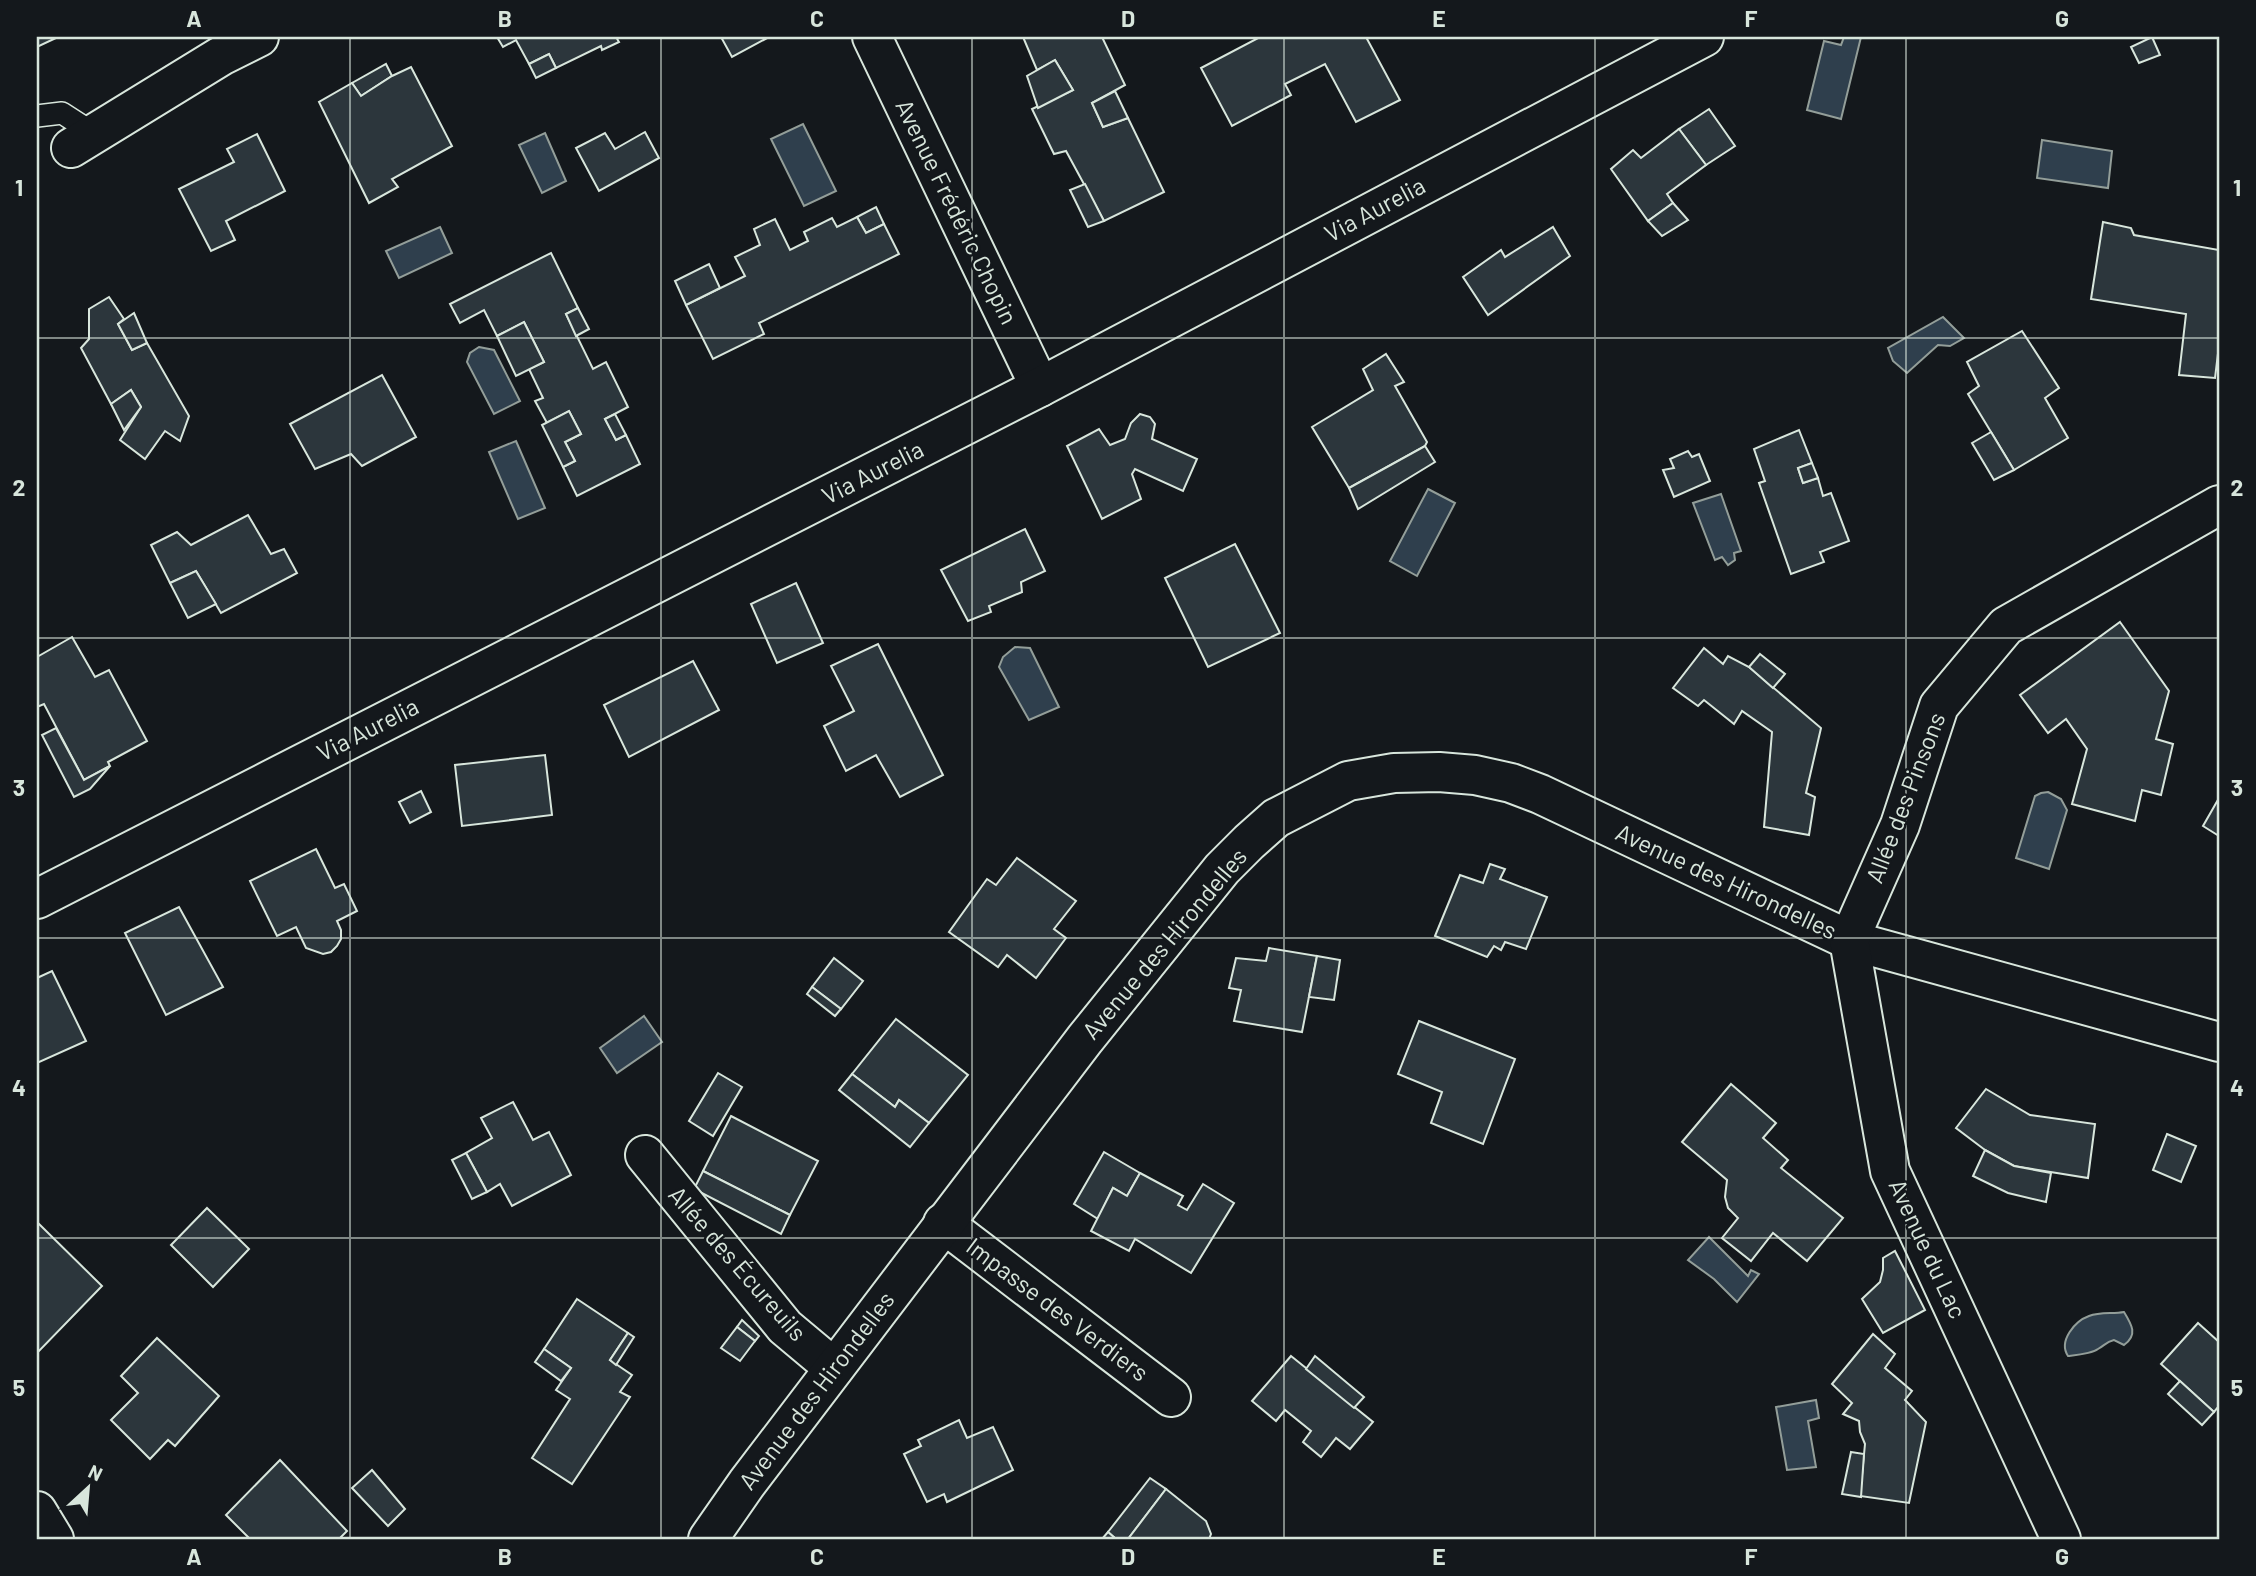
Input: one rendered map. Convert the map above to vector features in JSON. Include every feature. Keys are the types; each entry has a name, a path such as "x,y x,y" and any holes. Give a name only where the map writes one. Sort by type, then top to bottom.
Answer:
{"street":[{"path":"82,141 216,46 259,37"},
{"name":"Avenue Frédéric Chopin","path":"872,37 1040,387"},
{"name":"Via Aurelia","path":"37,899 1040,387 1704,37"},
{"name":"Allée des Pinsons","path":"1849,940 1900,825 1938,706 2006,626 2219,505"},
{"name":"Avenue des Hirondelles","path":"708,1539 747,1483 943,1223 1085,1039 1222,869 1276,818 1348,781 1394,773 1439,772 1475,775 1511,783 1849,940 2219,1042"},
{"name":"Avenue du Lac","path":"1849,940 1890,1171 2061,1539"},
{"name":"Allée des Écureuils","path":"645,1155 785,1327 834,1368"},
{"name":"Impasse des Verdiers","path":"943,1223 1171,1397"},
{"path":"37,1511 54,1539"}],"lane":[{"path":"37,116 62,113 82,141"}],"water":[{"path":"1844,37 1861,37 1841,119 1807,110 1824,41 1841,45"},
{"path":"803,124 836,191 804,206 771,139"},
{"path":"545,133 566,181 542,193 519,145"},
{"path":"2042,140 2112,151 2108,188 2037,178"},
{"path":"440,227 452,253 399,278 386,251"},
{"path":"1943,317 1964,338 1950,346 1938,345 1907,373 1893,361 1888,348"},
{"path":"479,347 494,350 520,401 494,414 467,362 470,353"},
{"path":"516,441 545,508 518,519 489,452"},
{"path":"1428,489 1455,503 1417,576 1390,561"},
{"path":"1721,494 1741,551 1734,553 1735,560 1728,565 1722,557 1715,560 1693,503"},
{"path":"1015,647 1030,648 1059,707 1029,720 999,667 1003,657"},
{"path":"2048,792 2061,799 2067,810 2049,869 2016,858 2035,796"},
{"path":"644,1016 662,1042 617,1073 600,1048"},
{"path":"1709,1237 1748,1276 1751,1270 1759,1274 1737,1302 1714,1279 1688,1260"},
{"path":"2124,1312 2132,1334 2124,1345 2114,1340 2092,1352 2068,1356 2065,1344 2078,1322 2093,1315"},
{"path":"1816,1400 1819,1418 1808,1421 1816,1467 1787,1470 1776,1407"}],"building":[{"path":"37,37 58,37 37,47"},
{"path":"497,37 616,37 619,42 602,50 601,46 556,68 549,54 529,64 516,40 503,47"},
{"path":"721,37 769,37 732,57"},
{"path":"1023,37 1102,37 1125,85 1092,103 1103,127 1128,118 1164,192 1104,221 1066,151 1054,154 1032,109 1073,90 1055,60 1037,70"},
{"path":"1260,37 1366,37 1400,100 1356,122 1325,64 1285,84 1291,95 1232,126 1201,68"},
{"path":"2152,37 2160,55 2139,63 2131,47"},
{"path":"549,54 556,68 536,78 529,64"},
{"path":"1055,60 1073,90 1038,108 1027,76"},
{"path":"386,64 392,76 361,96 352,83"},
{"path":"411,67 452,146 392,179 398,187 369,203 319,102 352,83 361,96"},
{"path":"1115,91 1128,118 1103,127 1092,103"},
{"path":"1709,109 1735,146 1706,165 1679,129"},
{"path":"1679,129 1706,165 1667,194 1673,203 1648,221 1611,169 1633,150 1641,158"},
{"path":"645,132 659,158 599,191 576,148 605,133 615,149"},
{"path":"257,134 285,191 226,221 235,240 211,251 179,189 234,162 227,149"},
{"path":"1085,184 1104,221 1088,227 1070,190"},
{"path":"1673,203 1688,220 1662,236 1648,221"},
{"path":"876,207 884,224 866,233 857,217"},
{"path":"857,217 866,233 884,224 899,254 759,323 764,334 713,359 686,305 745,276 735,257 760,245 754,229 775,219 790,250 808,241 804,232 832,218 837,227"},
{"path":"2103,222 2131,228 2134,235 2219,250 2219,345 2215,378 2179,375 2186,314 2091,299"},
{"path":"1553,227 1570,256 1488,315 1463,277 1501,250 1505,257"},
{"path":"551,253 578,308 566,314 593,369 606,362 628,407 605,419 616,440 626,435 640,464 577,496 563,467 575,461 565,442 581,434 569,411 547,423 535,401 543,398 529,369 544,362 524,322 497,336 484,310 460,323 450,304"},
{"path":"709,264 720,288 686,305 675,281"},
{"path":"109,297 124,319 118,324 132,350 147,343 189,416 180,441 165,431 145,459 120,440 141,407 131,390 111,404 81,348 89,339 89,309"},
{"path":"578,308 589,329 576,336 566,314"},
{"path":"134,313 147,343 132,350 118,324"},
{"path":"524,322 544,362 516,376 497,336"},
{"path":"2022,331 2059,388 2045,398 2068,438 2014,470 1968,394 1979,386 1967,362"},
{"path":"1386,354 1404,382 1395,386 1427,442 1425,446 1349,488 1312,427 1373,390 1363,369"},
{"path":"382,375 416,437 362,466 351,454 315,469 290,424"},
{"path":"131,390 141,407 124,430 111,404"},
{"path":"569,411 581,434 565,442 575,461 563,467 542,425"},
{"path":"615,414 626,435 616,440 605,419"},
{"path":"1140,414 1150,417 1155,424 1152,439 1197,459 1183,491 1135,469 1132,474 1141,499 1102,519 1067,446 1099,429 1110,445 1125,439 1131,423"},
{"path":"1799,430 1812,463 1798,468 1803,483 1818,478 1823,496 1831,493 1849,541 1820,552 1824,562 1791,574 1759,483 1765,481 1754,449"},
{"path":"1991,432 2014,470 1994,480 1972,443"},
{"path":"1425,446 1435,462 1358,509 1349,488"},
{"path":"1688,451 1692,457 1699,454 1710,481 1674,497 1663,470 1674,468 1670,459"},
{"path":"1812,463 1818,478 1803,483 1798,468"},
{"path":"248,515 271,554 284,549 297,573 221,613 196,571 170,583 151,545 177,532 191,545"},
{"path":"1025,529 1045,571 1021,582 1022,592 989,606 991,612 968,621 941,570"},
{"path":"1235,544 1280,633 1208,667 1165,578"},
{"path":"196,571 216,604 188,618 170,583"},
{"path":"796,583 823,643 777,663 751,604"},
{"path":"2120,622 2169,691 2156,739 2173,744 2161,795 2142,790 2135,821 2072,804 2087,749 2066,719 2048,733 2020,695"},
{"path":"72,637 95,677 109,670 147,741 108,762 110,766 84,780 44,704 37,707 37,657"},
{"path":"878,644 943,775 900,797 876,755 846,771 824,726 854,711 831,666"},
{"path":"1704,648 1723,664 1728,656 1749,667 1821,728 1806,793 1815,797 1809,835 1764,827 1772,732 1742,711 1734,724 1704,700 1698,706 1673,688"},
{"path":"1760,654 1785,674 1773,688 1749,667"},
{"path":"693,661 719,710 629,757 604,705"},
{"path":"56,728 84,780 110,766 90,789 74,797 42,735"},
{"path":"545,755 552,815 462,826 455,765"},
{"path":"421,791 431,812 410,823 399,802"},
{"path":"2219,798 2219,836 2203,826"},
{"path":"316,849 335,888 344,884 357,911 337,921 341,939 331,952 323,954 306,948 296,927 277,936 250,881"},
{"path":"1017,858 1076,901 1054,929 1066,938 1036,978 1007,955 998,967 949,932 987,879 996,885"},
{"path":"1490,864 1505,869 1500,879 1547,897 1526,949 1505,942 1501,950 1494,946 1487,957 1435,936 1460,875 1483,883"},
{"path":"179,907 223,987 166,1015 125,933"},
{"path":"1269,948 1317,956 1302,1032 1234,1021 1241,990 1229,988 1236,958 1266,961"},
{"path":"1317,956 1340,960 1334,1000 1309,997"},
{"path":"834,958 863,981 841,1009 812,987"},
{"path":"52,971 86,1041 37,1063 37,978"},
{"path":"812,987 841,1009 835,1016 807,994"},
{"path":"896,1019 968,1075 929,1123 899,1100 895,1107 852,1074"},
{"path":"1419,1021 1515,1059 1483,1144 1431,1123 1442,1092 1398,1074"},
{"path":"718,1073 742,1087 713,1136 689,1121"},
{"path":"852,1074 895,1107 899,1100 929,1123 910,1147 839,1090"},
{"path":"1731,1084 1776,1123 1763,1138 1788,1160 1781,1168 1843,1218 1807,1261 1773,1233 1751,1261 1722,1238 1738,1218 1728,1208 1725,1197 1727,1180 1682,1142"},
{"path":"1986,1089 2030,1115 2095,1124 2088,1178 2014,1166 1985,1150 1956,1128"},
{"path":"513,1102 533,1140 549,1132 571,1175 512,1206 500,1184 487,1192 466,1153 492,1138 481,1118"},
{"path":"731,1116 818,1161 790,1215 703,1171"},
{"path":"2167,1134 2196,1146 2181,1182 2153,1170"},
{"path":"1985,1150 2014,1166 2051,1173 2046,1202 2008,1193 1973,1176"},
{"path":"1104,1152 1140,1173 1127,1196 1113,1188 1098,1219 1074,1204"},
{"path":"466,1153 487,1192 472,1199 452,1160"},
{"path":"703,1171 790,1215 781,1234 694,1189"},
{"path":"1140,1173 1183,1196 1178,1205 1187,1210 1203,1184 1234,1203 1191,1273 1135,1239 1129,1251 1091,1231 1113,1188 1127,1196"},
{"path":"207,1208 249,1249 213,1287 171,1245"},
{"path":"37,1222 102,1286 39,1351 37,1348"},
{"path":"1895,1251 1925,1310 1883,1333 1862,1299 1880,1282 1883,1258"},
{"path":"577,1299 628,1333 610,1360 632,1375 620,1392 630,1397 572,1484 532,1458 570,1399 556,1390 571,1368 544,1349"},
{"path":"742,1320 759,1336 755,1341 737,1327"},
{"path":"2198,1323 2219,1342 2219,1406 2214,1412 2161,1364"},
{"path":"737,1327 755,1341 740,1361 721,1348"},
{"path":"628,1333 634,1337 616,1365 610,1360"},
{"path":"1873,1334 1895,1354 1885,1368 1912,1391 1905,1400 1926,1422 1909,1503 1860,1496 1865,1444 1859,1421 1843,1414 1852,1403 1832,1384"},
{"path":"157,1338 219,1396 175,1446 168,1440 150,1459 111,1420 138,1393 121,1376"},
{"path":"544,1349 571,1368 561,1381 535,1362"},
{"path":"1291,1356 1373,1422 1350,1449 1336,1438 1321,1457 1303,1442 1311,1431 1285,1410 1276,1421 1252,1401"},
{"path":"1315,1356 1364,1397 1354,1408 1306,1369"},
{"path":"2180,1381 2214,1412 2202,1425 2168,1394"},
{"path":"959,1420 967,1438 993,1427 1013,1470 947,1502 944,1494 927,1502 904,1454 921,1446 918,1440"},
{"path":"1851,1452 1864,1454 1861,1497 1842,1494"},
{"path":"280,1460 347,1531 339,1539 250,1539 226,1515"},
{"path":"372,1470 405,1509 388,1526 352,1488"},
{"path":"1150,1478 1166,1489 1128,1539 1116,1539 1108,1532"},
{"path":"1166,1489 1206,1521 1211,1534 1209,1539 1128,1539"},
{"path":"1108,1532 1116,1539 1102,1539"}]}
